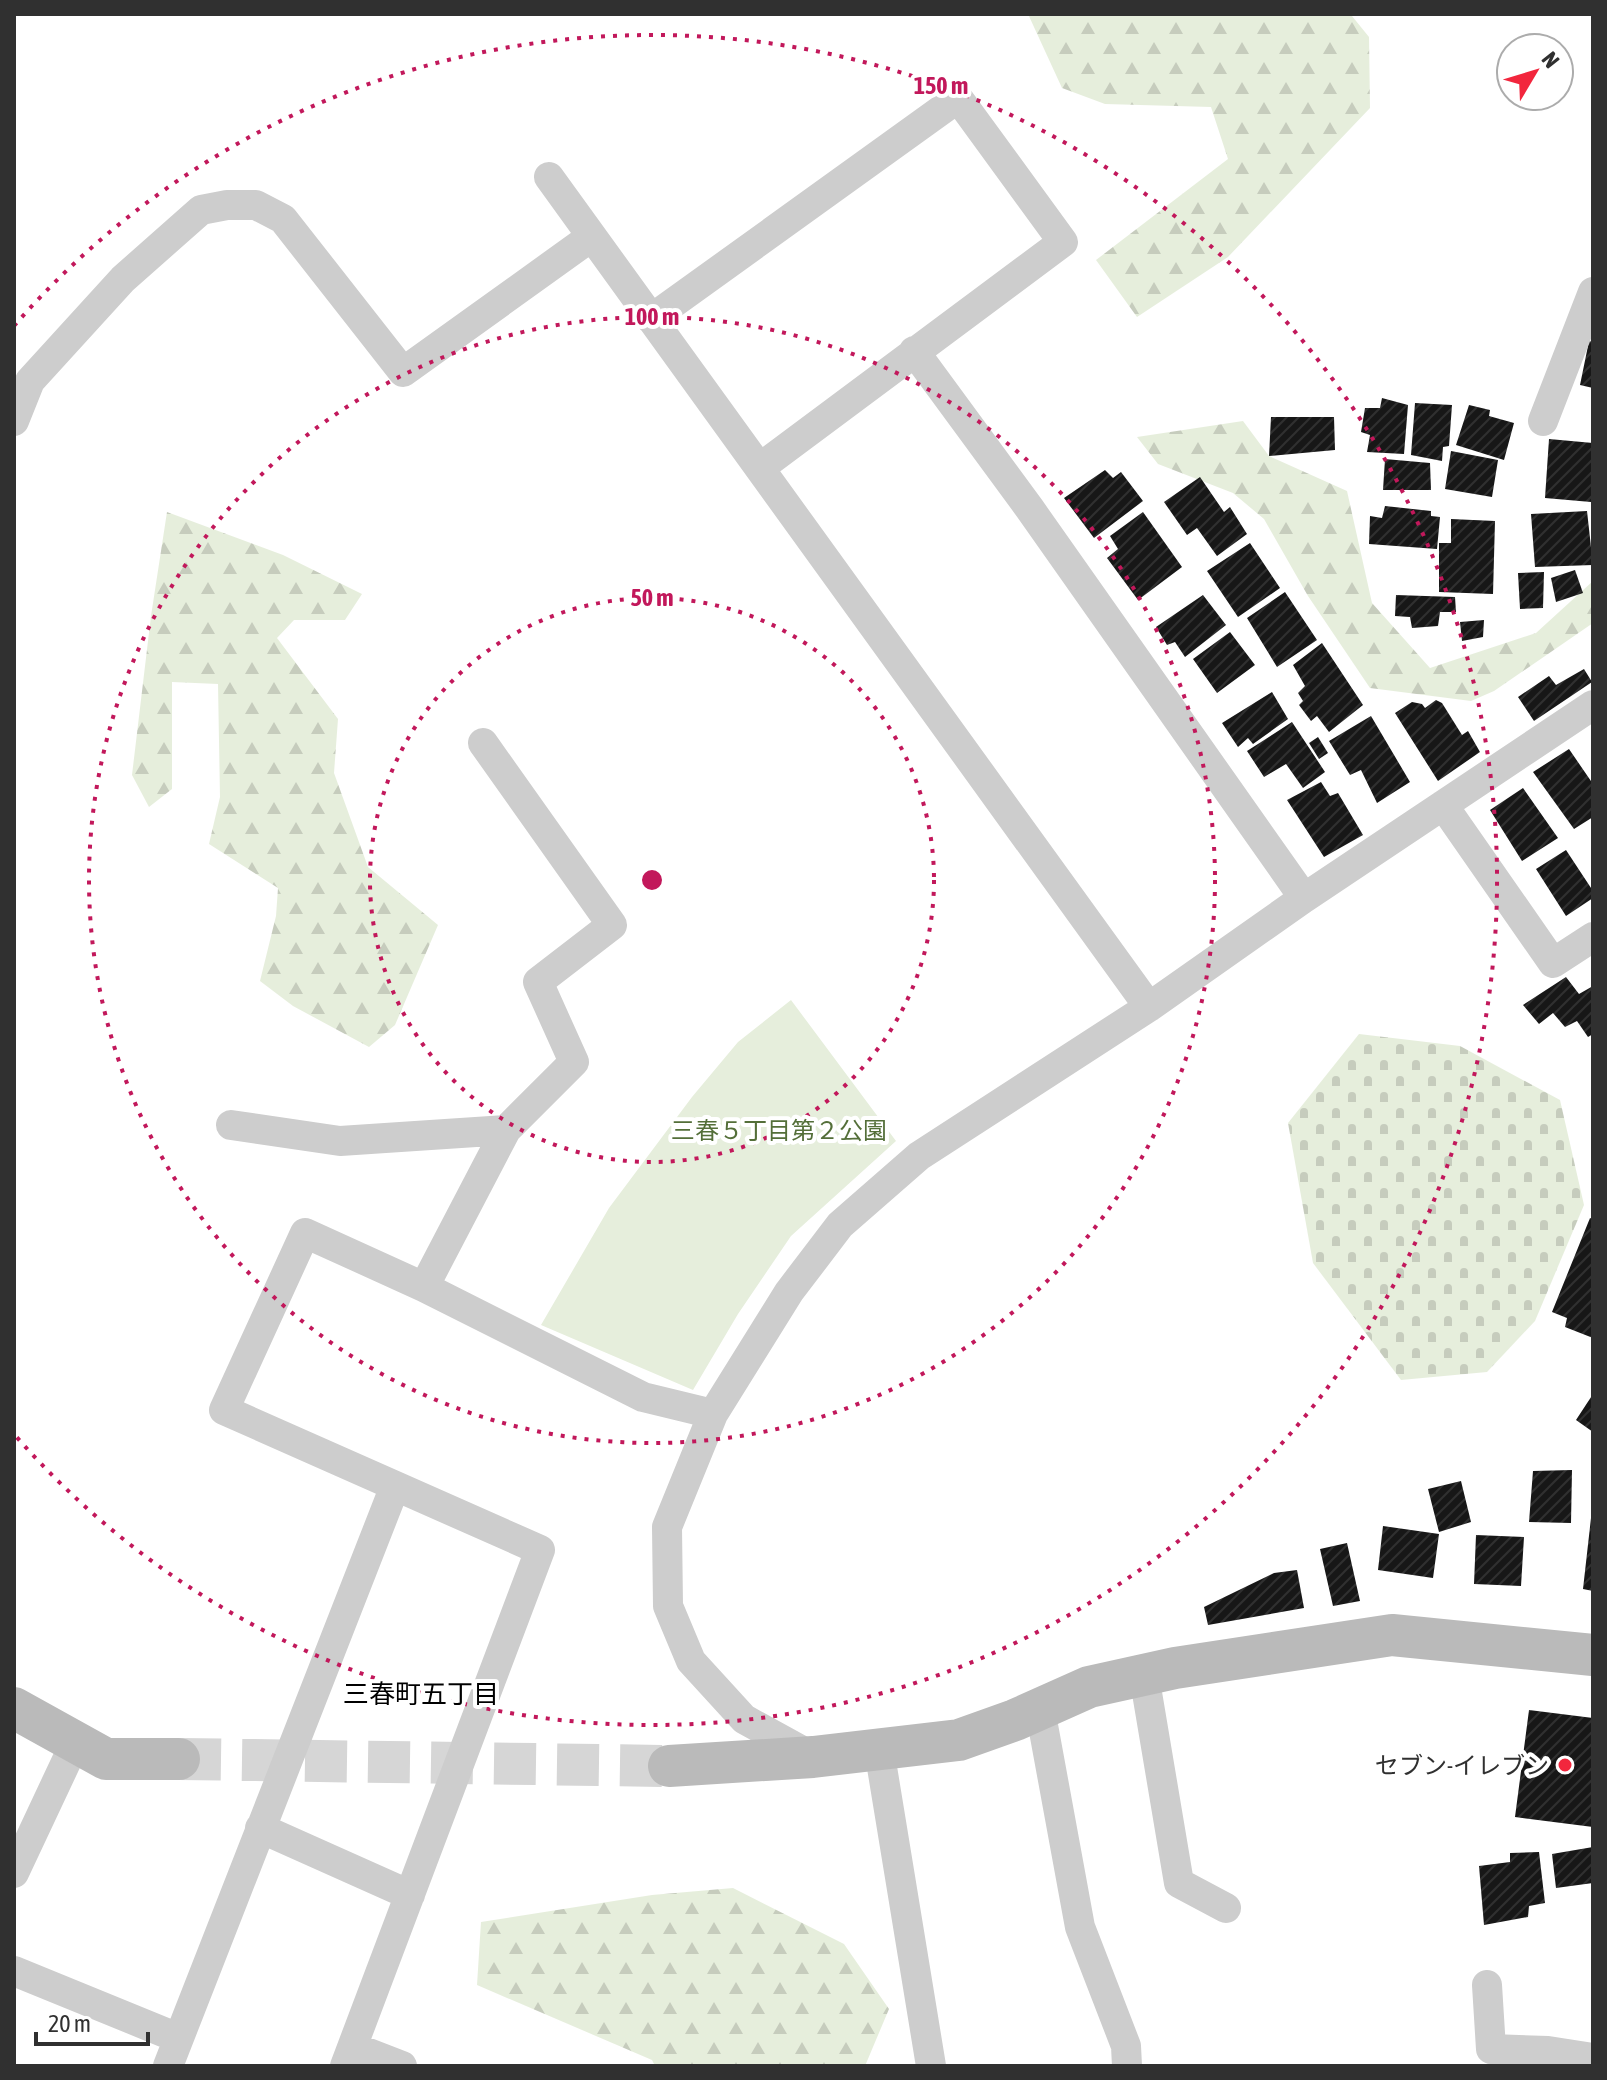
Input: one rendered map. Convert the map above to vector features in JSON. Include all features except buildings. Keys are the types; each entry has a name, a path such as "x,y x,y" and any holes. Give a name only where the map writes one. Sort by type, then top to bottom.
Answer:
{"street":[{"path":"651,319 958,98 1063,242 761,467"},
{"path":"549,177 1149,1007"},
{"path":"14,421 30,381 123,279 201,210 227,205 256,205 283,219 403,372 591,237"},
{"path":"1543,421 1593,292"},
{"path":"914,351 1039,522 1304,898"},
{"path":"813,1757 744,1719 691,1661 668,1606 667,1527 713,1414 789,1292 840,1225 919,1156 1149,1007 1304,898 1593,705"},
{"path":"424,1287 506,1130 574,1062 538,982 612,925 483,743"},
{"path":"1443,805 1553,963 1593,937"},
{"path":"231,1125 340,1141 506,1130"},
{"path":"402,2066 349,2056 540,1550 224,1410 305,1233 424,1287 643,1397 713,1414"},
{"path":"14,1971 173,2052 395,1486"},
{"path":"669,1766 813,1757 959,1740 1089,1687 1281,1650 1392,1635 1593,1655"},
{"path":"1144,1675 1179,1883 1226,1908"},
{"path":"14,1708 106,1759 179,1759"},
{"path":"1040,1709 1080,1927 1126,2046 1127,2066"},
{"path":"14,1873 75,1743"},
{"path":"879,1749 931,2066"},
{"path":"260,1828 410,1895"},
{"path":"1487,1985 1491,2049 1548,2051 1593,2058"}],"green space":[{"path":"1028,14 1352,16 1369,37 1370,108 1228,257 1137,317 1096,260 1228,159 1211,107 1105,104 1062,88"},
{"path":"1243,421 1269,456 1347,491 1372,603 1430,668 1536,633 1593,581 1593,623 1494,691 1471,701 1370,688 1308,596 1264,519 1233,493 1158,464 1137,437"},
{"path":"167,512 283,555 362,594 345,620 294,620 277,638 338,719 334,773 368,867 438,925 395,1025 369,1047 293,1006 260,981 276,916 278,888 209,844 220,797 218,684 172,682 172,789 149,807 132,775"},
{"name":"三春５丁目第２公園","path":"791,1000 896,1141 791,1236 738,1314 693,1390 541,1325 609,1208 692,1097 738,1042"},
{"path":"1359,1034 1460,1046 1560,1100 1584,1205 1535,1321 1487,1372 1401,1380 1313,1263 1288,1123"},
{"path":"733,1888 844,1944 889,2009 865,2066 655,2066 652,2060 477,1985 481,1922 652,1895"}],"tunnel":[{"path":"179,1759 669,1766"}],"place":[{"name":"セブン-イレブン","path":"1565,1765"}],"district":[{"name":"三春町五丁目","path":"421,1694"}]}
